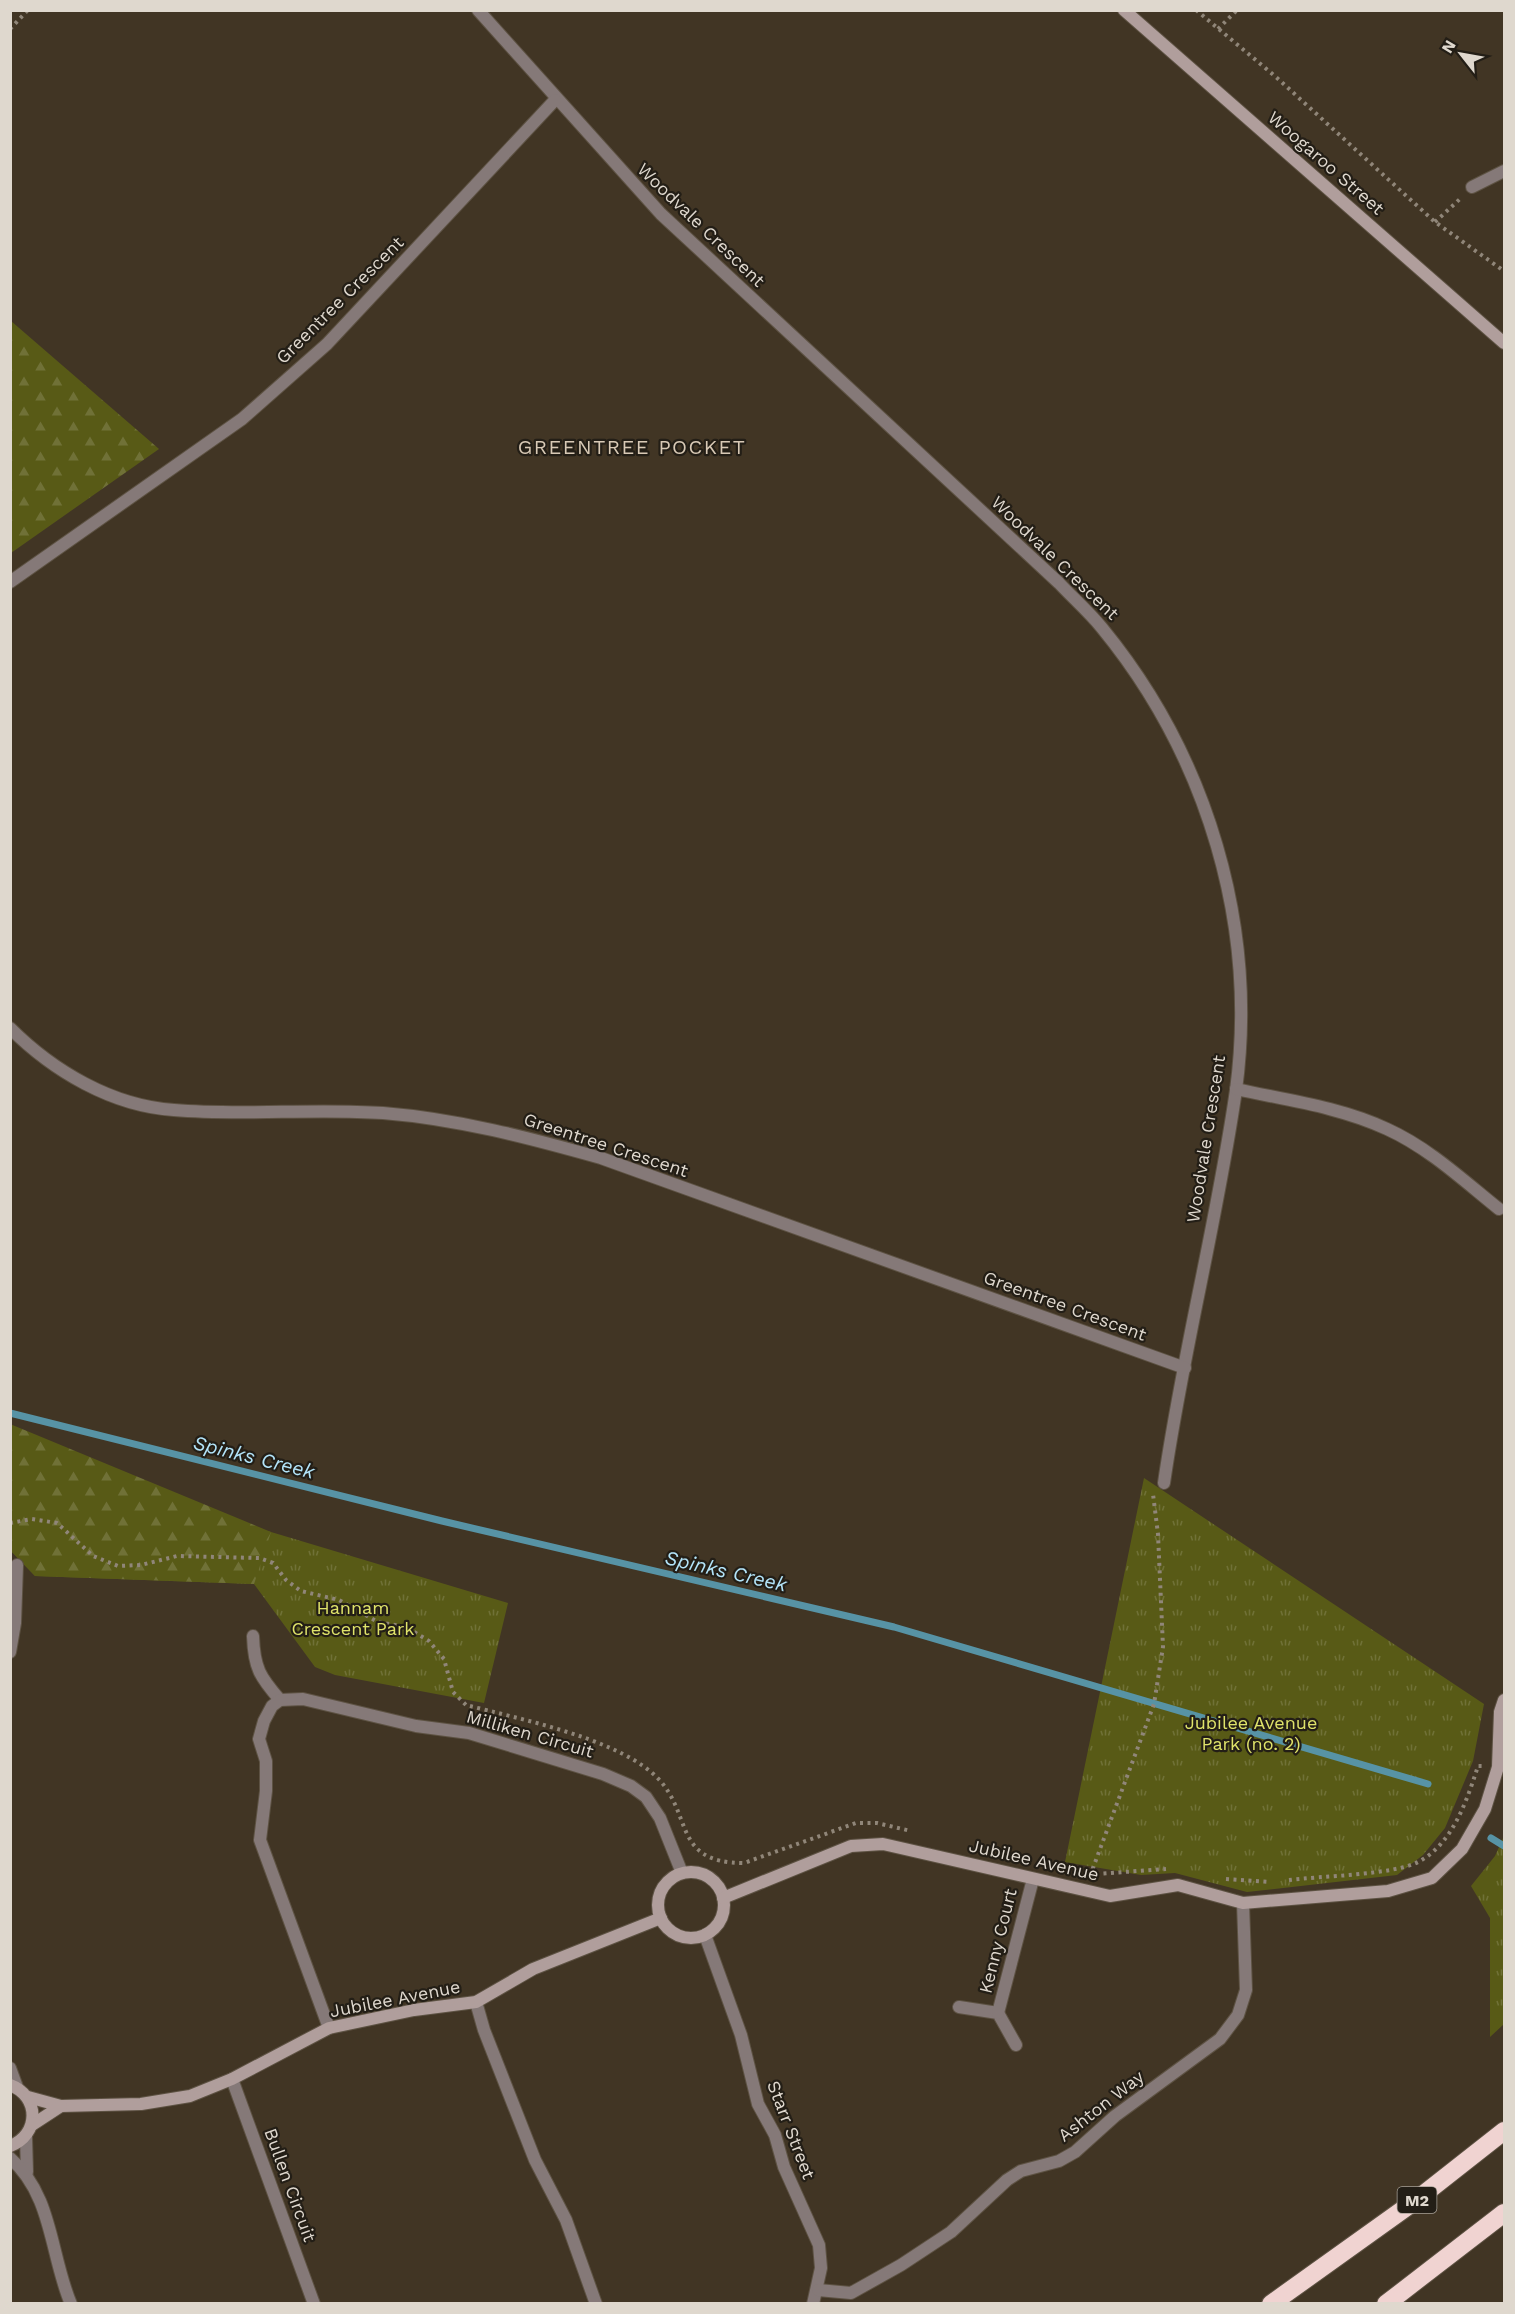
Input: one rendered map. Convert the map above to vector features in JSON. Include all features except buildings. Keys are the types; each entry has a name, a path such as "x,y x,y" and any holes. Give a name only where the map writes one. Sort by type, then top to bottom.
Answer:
{"highway":[{"name":"M2","path":"1271,2304 1415,2201 1504,2131"},
{"path":"1386,2304 1504,2213"}],"street":[{"name":"Woodvale Crescent","path":"477,10 555,100 661,214 1059,583 1102,627 1141,681 1179,747 1203,801 1227,879 1238,945 1241,1017 1236,1089 1165,1479"},
{"name":"Woogaroo Street","path":"1124,10 1504,343"},
{"name":"Greentree Crescent","path":"10,582 242,419 290,377 327,344 555,100"},
{"path":"1472,188 1504,171"},
{"name":"Greentree Crescent","path":"10,1028 34,1052 79,1081 124,1100 172,1110 383,1113 448,1121 520,1136 601,1158 1185,1368"},
{"path":"1236,1089 1341,1112 1388,1129 1431,1154 1499,1209"},
{"path":"10,1652 15,1623 17,1565"},
{"path":"253,1636 254,1663 263,1680 280,1700 272,1706 264,1720 259,1739 266,1761 266,1791 260,1840 329,2028"},
{"name":"Milliken Circuit","path":"280,1700 303,1699 416,1726 469,1732 631,1786 646,1797 660,1818 682,1873"},
{"name":"Jubilee Avenue","path":"723,1898 851,1846 883,1844 1110,1896 1178,1885 1243,1903 1388,1891 1432,1878 1462,1849 1485,1809 1498,1767 1500,1712 1504,1700"},
{"path":"682,1873 704,1874 719,1888 723,1898 720,1920 705,1935 684,1937 674,1933 661,1918 658,1907 664,1886 682,1873"},
{"name":"Kenny Court","path":"1016,2045 998,2013 1033,1879"},
{"name":"Ashton Way","path":"818,2290 851,2293 901,2265 951,2232 1007,2180 1021,2171 1059,2160 1075,2152 1115,2116 1220,2039 1238,2015 1245,1990 1243,1903"},
{"name":"Jubilee Avenue","path":"14,2086 28,2097 61,2106 141,2104 190,2096 232,2079 329,2028 414,2010 476,2002 533,1969 661,1918"},
{"name":"Starr Street","path":"705,1935 741,2035 758,2104 776,2135 784,2167 819,2245 821,2268 818,2290 813,2304"},
{"path":"476,2002 484,2030 535,2160 566,2220 596,2304"},
{"name":"Kenny Court","path":"958,2007 998,2013"},
{"path":"10,2068 14,2086"},
{"name":"Bullen Circuit","path":"232,2079 314,2304"},
{"path":"27,2172 26,2137 34,2115 28,2097"},
{"path":"32,2125 61,2106"},
{"path":"10,2146 26,2137"},
{"path":"10,2158 27,2172 39,2194 60,2279 71,2304"}],"path":[{"path":"10,29 28,10"},
{"path":"1196,10 1276,77 1435,222 1504,271"},
{"path":"1218,29 1237,10"},
{"path":"1435,222 1472,188"},
{"path":"1083,1890 1154,1704 1163,1647 1158,1534 1151,1476 1165,1479"},
{"path":"10,1523 32,1519 57,1523 93,1556 118,1566 141,1565 177,1556 259,1558 273,1563 286,1580 301,1591 339,1600 378,1622 406,1627 429,1641 444,1659 453,1692 466,1705 601,1745 632,1759 652,1773 676,1805 697,1851 709,1858 728,1863 744,1863 856,1823 884,1824 922,1834"},
{"path":"1221,1878 1277,1882 1361,1873 1417,1863 1431,1853 1448,1834 1467,1802 1478,1766 1498,1767"},
{"path":"1083,1873 1090,1875 1159,1867 1177,1870"}],"green space":[{"path":"11,321 159,449 10,553"},
{"path":"10,1424 271,1532 254,1584 35,1576 11,1551"},
{"name":"Hannam Crescent Park","path":"10,1461 271,1532 508,1603 484,1703 335,1675 315,1667 254,1584 35,1576 11,1551"},
{"name":"Jubilee Avenue Park (no. 2)","path":"1144,1478 1484,1704 1473,1761 1445,1828 1423,1855 1397,1875 1247,1892 1175,1873 1141,1875 1065,1862"},
{"path":"1504,1836 1504,2024 1490,2037 1490,1918 1471,1886 1495,1856"}],"waterway":[{"name":"Spinks Creek","path":"10,1413 442,1521 894,1627 1428,1784"},
{"name":"Spinks Creek","path":"1491,1838 1504,1846"}],"district":[{"name":"GREENTREE POCKET","path":"632,447"}]}
